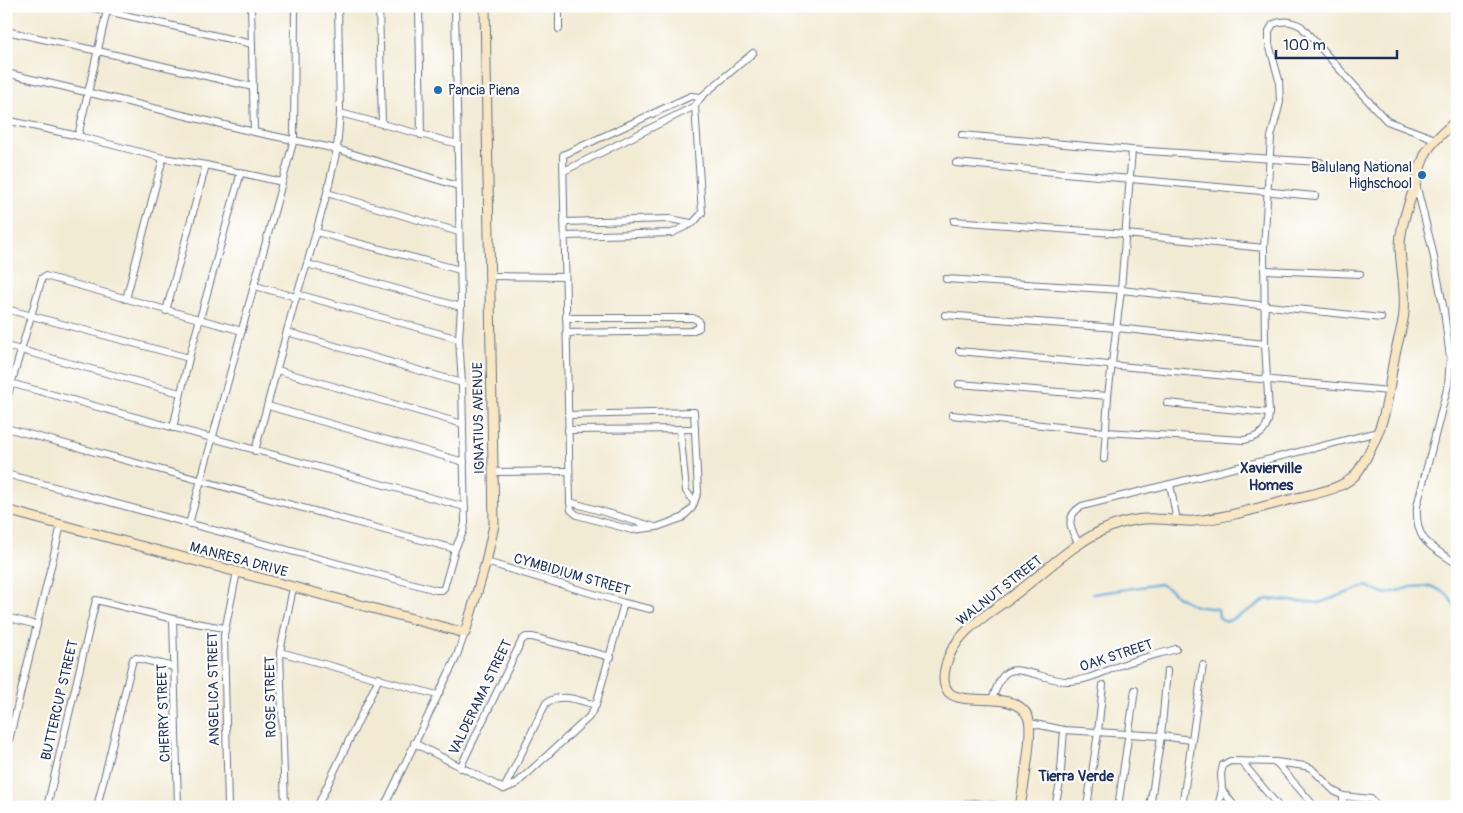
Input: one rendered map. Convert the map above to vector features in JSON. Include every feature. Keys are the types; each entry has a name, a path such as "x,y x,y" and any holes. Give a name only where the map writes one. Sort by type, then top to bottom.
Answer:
{"street":[{"path":"85,6 108,8 252,44"},
{"path":"251,6 254,132"},
{"path":"189,524 294,140 295,6"},
{"path":"255,451 297,296 308,264 337,149 340,113 338,6"},
{"path":"379,6 382,124"},
{"path":"419,6 421,135"},
{"path":"6,474 439,590 444,588 465,523 462,383 459,339 461,308 455,6"},
{"name":"IGNATIUS AVENUE","path":"385,804 456,658 486,562 494,525 485,6"},
{"path":"559,6 559,29"},
{"path":"78,136 108,8"},
{"path":"952,415 1105,432 1244,440 1261,434 1268,425 1269,413 1265,344 1264,248 1271,138 1280,102 1279,80 1269,44 1269,31 1273,24 1281,21 1292,21 1301,26 1387,121 1436,139"},
{"path":"6,31 253,88"},
{"path":"564,171 695,106 701,97 753,53"},
{"path":"6,73 89,91 254,132 337,149 458,186"},
{"path":"568,415 694,412 698,492 692,508 682,518 656,528 632,530 577,515 571,510 569,471 566,334 564,153 691,96 701,97"},
{"path":"565,236 672,232 693,223 702,214 695,106"},
{"path":"340,113 458,144"},
{"path":"6,120 163,158 241,172 282,182"},
{"path":"1378,432 1082,506 1074,511 1070,520 1071,531 1079,544 1110,526 1128,521 1154,518 1177,521 1205,520 1313,494 1346,483 1360,470 1378,432 1384,413 1404,312 1400,246 1403,223 1425,156 1436,139 1457,120"},
{"path":"962,135 1132,150 1320,162"},
{"path":"1104,459 1108,396 1121,290 1131,180 1132,150"},
{"path":"126,299 163,158"},
{"path":"956,163 1315,196"},
{"path":"166,310 206,165"},
{"path":"173,428 189,358 241,172"},
{"path":"1416,182 1442,302 1450,358 1448,385 1417,506 1416,521 1418,530 1424,540 1457,564"},
{"path":"327,193 459,232"},
{"path":"564,222 670,219 693,223"},
{"path":"954,221 1126,234 1264,248"},
{"path":"316,232 460,270"},
{"path":"308,264 461,308"},
{"path":"1264,270 1360,274"},
{"path":"6,402 9,383 42,278 45,276 242,331"},
{"path":"489,276 565,277"},
{"path":"946,279 1121,290 1381,318"},
{"path":"255,286 459,339"},
{"path":"6,309 189,358"},
{"path":"945,315 1116,328 1265,344"},
{"path":"566,318 693,318 699,321 699,328 691,331 566,334"},
{"path":"288,332 462,383"},
{"path":"6,346 180,393"},
{"path":"959,352 1389,391"},
{"path":"277,370 463,424"},
{"path":"9,383 255,451 465,506"},
{"path":"959,384 1108,396"},
{"path":"1167,403 1269,413"},
{"path":"268,406 464,462"},
{"path":"6,428 455,550"},
{"path":"568,430 695,428"},
{"path":"680,429 686,491 694,502"},
{"path":"493,472 569,471"},
{"path":"1170,484 1177,521"},
{"path":"570,502 656,528"},
{"name":"MANRESA DRIVE","path":"6,510 465,633"},
{"path":"6,753 61,526"},
{"name":"WALNUT STREET","path":"1030,723 1024,710 1014,703 992,699 978,700 954,697 946,691 944,685 946,663 955,644 975,623 1079,544"},
{"name":"CYMBIDIUM STREET","path":"486,562 650,609"},
{"name":"ANGELICA STREET","path":"228,807 224,628 237,572"},
{"name":"ROSE STREET","path":"285,805 280,652 294,588"},
{"name":"BUTTERCUP STREET","path":"47,807 96,600 173,619"},
{"path":"414,743 504,789 516,784 589,717 596,705 624,603"},
{"path":"6,617 38,625"},
{"path":"173,619 224,628"},
{"name":"CHERRY STREET","path":"173,619 178,807"},
{"name":"VALDERAMA STREET","path":"460,768 522,640 526,637 610,657"},
{"name":"OAK STREET","path":"992,699 1003,676 1011,671 1021,671 1052,680 1073,681 1104,673 1124,664 1176,649"},
{"path":"280,652 437,695"},
{"path":"97,807 133,659 136,658 174,667"},
{"path":"1182,807 1203,665"},
{"path":"1150,807 1161,736 1167,671"},
{"path":"317,807 379,678"},
{"path":"1087,807 1103,685"},
{"path":"1118,807 1135,690"},
{"path":"504,789 546,703 551,699 561,697 596,705"},
{"path":"1020,807 1030,723 1064,730 1161,736 1191,740"},
{"path":"1055,807 1060,783 1064,730"},
{"path":"1218,807 1222,790 1221,774 1224,765 1230,761 1276,762 1311,768 1334,791 1343,796 1371,799 1375,807"},
{"path":"1242,762 1280,807"},
{"path":"1276,762 1315,807"},
{"path":"1222,790 1235,807"},
{"path":"1343,796 1343,807"},
{"path":"962,807 965,804 974,803 1009,807"},
{"path":"385,804 396,807"},
{"path":"285,805 298,807"}],"waterway":[{"path":"1093,594 1160,584 1195,606 1218,609 1219,617 1226,622 1267,599 1319,603 1366,586 1386,594 1411,587 1431,586 1447,594 1457,610"}],"place":[{"name":"Pancia Piena","path":"438,90"},
{"name":"Balulang National Highschool","path":"1422,175"}],"district":[{"name":"Xavierville Homes","path":"1271,476"},
{"name":"Tierra Verde","path":"1076,776"}]}
